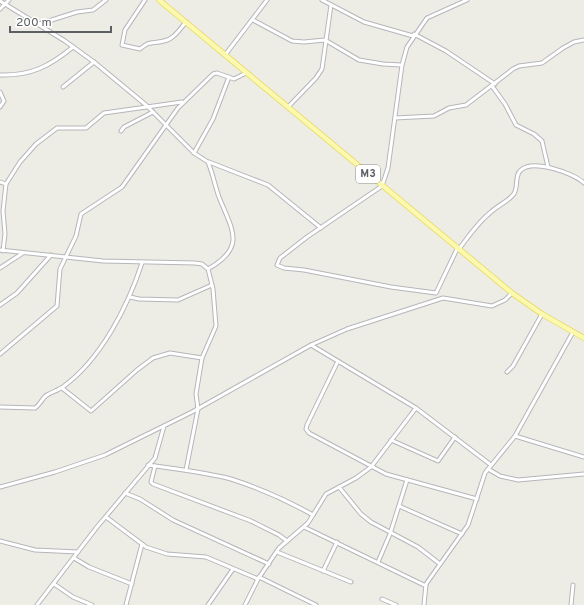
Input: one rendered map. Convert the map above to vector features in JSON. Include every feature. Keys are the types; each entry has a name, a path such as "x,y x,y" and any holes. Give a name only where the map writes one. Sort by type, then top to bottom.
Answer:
{"main road":[{"name":"M3","path":"159,0 512,293 542,314 584,338"}],"street":[{"path":"0,9 9,0"},
{"path":"39,24 77,12 92,10 106,0"},
{"path":"145,0 125,30 122,45 140,49 148,42 164,41 176,34 186,21"},
{"path":"225,55 267,0"},
{"path":"322,0 364,22 414,35 446,51 494,85 516,125 534,134 542,141 548,167"},
{"path":"436,293 390,287 324,273 284,268 277,265 280,258 361,199 382,186 386,178 402,65 407,47 423,23 433,14 467,0"},
{"path":"0,1 39,24 94,62 149,107 166,127 194,153 208,162 268,185 321,228"},
{"path":"288,107 320,74 331,4"},
{"path":"253,20 292,41 304,42 325,40 359,60 402,65"},
{"path":"395,118 426,117 440,114 449,108 466,105 518,66 542,64 563,48 574,42 584,40"},
{"path":"0,75 25,74 51,63 73,47"},
{"path":"62,87 94,62"},
{"path":"0,354 55,310 58,303 59,274 76,236 80,214 122,188 183,102 214,73 234,79 246,73"},
{"path":"194,153 213,119 229,77"},
{"path":"0,92 4,101 0,107"},
{"path":"183,102 104,113 86,128 54,130 36,144 20,162 6,184 2,204 6,234 1,251 103,261 195,263 202,264 208,269 212,285 216,326 202,358 196,394 198,409 186,470"},
{"path":"121,131 124,127 153,112"},
{"path":"208,162 214,184 234,234 230,250 217,264 208,269"},
{"path":"434,301 436,293 458,249 480,221 515,193 521,170 532,166 548,167 576,176 584,183"},
{"path":"0,182 6,184"},
{"path":"0,268 23,253"},
{"path":"0,305 17,293 51,255"},
{"path":"0,408 34,408 47,395 62,388 72,380 103,342 130,297 142,263"},
{"path":"130,297 139,299 178,300 212,285"},
{"path":"0,487 81,464 198,409 311,345 348,329 434,301 449,298 492,306 505,300 512,293"},
{"path":"507,372 513,366 542,314"},
{"path":"424,605 426,586 462,534 472,516 482,478 515,436 573,332"},
{"path":"311,345 416,408 491,465"},
{"path":"62,388 91,411 137,370 153,358 170,353 202,358"},
{"path":"338,361 307,424 307,431 371,467 407,480 477,500"},
{"path":"245,605 258,578 270,564 277,552 287,541 304,527 326,494 371,467 416,408"},
{"path":"37,605 125,493 157,455 164,426"},
{"path":"515,436 584,457"},
{"path":"391,440 438,461 455,437"},
{"path":"148,465 186,470 232,480 313,515"},
{"path":"155,466 151,482 153,484 251,521 279,535 287,541"},
{"path":"488,469 500,476 518,480 584,474"},
{"path":"378,562 390,534 407,480"},
{"path":"339,487 361,514 371,522 390,534 418,547 440,564"},
{"path":"125,493 140,499 173,520 270,564"},
{"path":"399,506 462,534"},
{"path":"106,517 151,549 167,554 206,557 258,578 316,605"},
{"path":"304,527 426,586"},
{"path":"0,541 35,550 78,552"},
{"path":"323,571 337,542"},
{"path":"126,605 142,544"},
{"path":"277,552 351,582"},
{"path":"74,558 89,567 132,584"},
{"path":"208,605 233,568"},
{"path":"54,584 73,597 92,605"},
{"path":"570,605 573,585"},
{"path":"382,599 396,605"}]}
